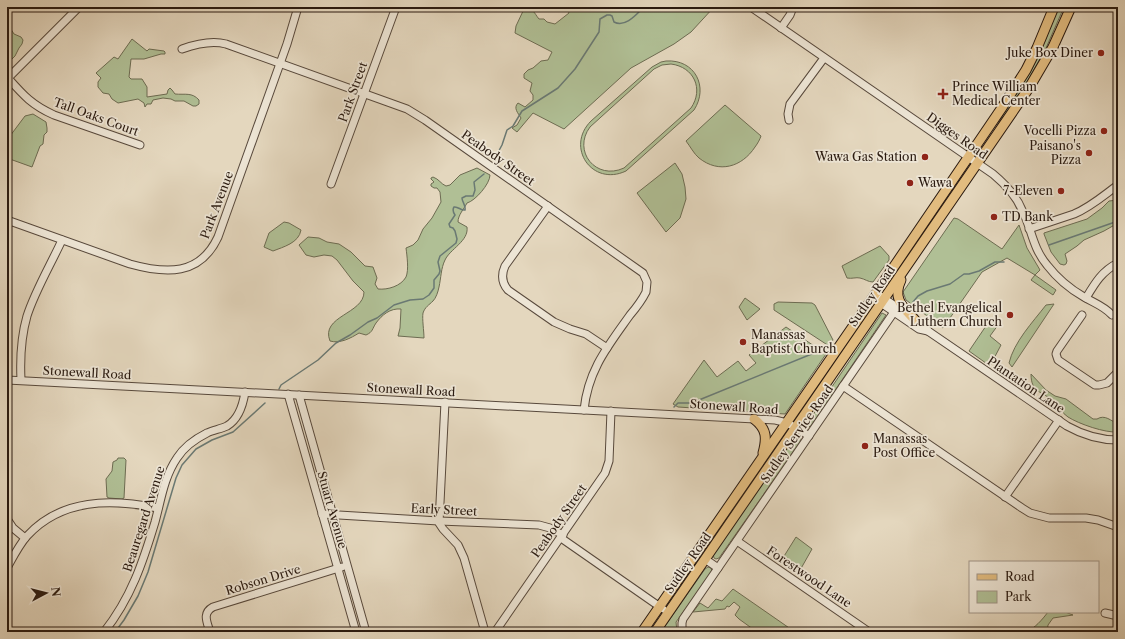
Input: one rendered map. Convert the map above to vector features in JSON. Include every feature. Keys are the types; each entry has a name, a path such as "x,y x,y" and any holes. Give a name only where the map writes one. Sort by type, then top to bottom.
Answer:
{"main road":[{"name":"Sudley Road","path":"642,632 1001,109 1026,70 1054,7"},
{"name":"Sudley Road","path":"655,632 1039,72 1056,41 1071,7"},
{"path":"905,269 898,286 897,296 915,320"},
{"path":"754,418 762,426 765,434 764,450 761,460"}],"street":[{"path":"8,79 79,7"},
{"name":"Park Avenue","path":"7,220 142,267 175,270 190,267 202,260 214,246 218,237 288,44 298,7"},
{"name":"Park Street","path":"331,184 396,7"},
{"name":"Digges Road","path":"751,7 993,174 1009,189 1017,200 1022,209 1035,247 1047,265 1066,284 1086,298 1098,304 1112,315"},
{"path":"782,28 793,7"},
{"name":"Peabody Street","path":"182,49 203,43 219,42 415,113 643,273 646,277 648,287 645,296 607,348 595,369 590,380 584,410"},
{"path":"789,120 788,114 790,104 824,58"},
{"name":"Tall Oaks Court","path":"8,79 26,98 54,115 140,145"},
{"path":"1029,229 1081,211 1092,205 1118,184"},
{"path":"548,206 505,266 502,278 505,286 508,290 554,322 586,334 607,348"},
{"path":"21,380 21,352 27,316 62,240"},
{"path":"1086,298 1100,275 1111,266 1118,263"},
{"name":"Plantation Lane","path":"874,295 923,325 928,331 1075,430 1101,439 1118,440"},
{"name":"Plantation Lane","path":"883,301 894,312 919,329 928,331"},
{"name":"Sudley Service Road","path":"682,632 683,619 894,312"},
{"path":"1082,315 1057,351 1056,356 1058,360 1087,380 1099,386 1107,383 1118,372"},
{"name":"Stonewall Road","path":"7,380 754,418 787,422 809,436"},
{"path":"843,386 1022,508 1040,516 1086,518 1098,520 1118,527"},
{"name":"Beauregard Avenue","path":"104,632 119,611 135,582 145,554 169,472 178,456 186,447 200,437 227,426 235,419 242,406 245,392"},
{"name":"Stuart Avenue","path":"288,394 356,632"},
{"name":"Stuart Avenue","path":"299,395 366,632"},
{"path":"445,402 439,521 440,526 455,542 464,558 485,632"},
{"name":"Peabody Street","path":"495,632 605,473 609,461 611,411"},
{"path":"1005,496 1059,420"},
{"path":"7,568 25,538 31,532 47,519 67,509 86,504 117,504 158,508"},
{"name":"Early Street","path":"322,514 539,525 550,528 668,613"},
{"path":"7,519 16,531 25,538"},
{"name":"Forestwood Lane","path":"737,541 869,632"},
{"path":"705,559 718,568"},
{"name":"Robson Drive","path":"210,632 206,615 213,607 347,566"},
{"path":"1105,613 1118,616"}],"green space":[{"path":"567,7 714,7 691,32 674,44 631,68 564,129 533,113 517,132 512,128 517,125 521,118 516,110 518,103 525,107 533,100 533,95 530,91 532,83 524,78 524,74 541,61 548,60 552,52 515,33 516,26 524,9 531,10 539,19 544,19 547,22 555,24 569,13"},
{"path":"1058,7 1064,7 1046,48 1023,89 993,134 1045,41"},
{"path":"7,23 14,34 21,37 23,40 15,56 7,64"},
{"path":"132,39 147,51 149,49 165,52 165,54 144,59 131,59 129,77 131,79 142,79 147,87 147,97 167,94 170,88 175,94 188,94 196,97 199,100 199,104 193,106 184,101 175,101 163,98 153,100 151,104 147,104 145,107 144,103 138,99 118,103 112,99 109,94 103,93 98,87 98,82 101,78 96,73 114,57 118,59"},
{"path":"661,62 676,62 685,65 692,70 699,84 700,92 694,110 626,171 614,175 603,174 593,169 586,162 582,152 581,142 584,131 591,121 652,67","holes":["671,64 686,69 694,80 697,94 691,108 624,168 614,171 596,167 585,154 585,136 590,127 654,69 662,65"]},
{"path":"725,105 761,136 750,154 744,159 730,166 722,167 714,166 699,158 686,141"},
{"path":"33,114 46,122 47,132 44,135 43,144 40,146 32,167 7,158 7,140 25,116"},
{"path":"675,163 682,174 686,199 680,218 666,232 637,193"},
{"path":"477,168 490,175 488,183 482,192 467,203 461,212 458,222 467,227 467,232 462,241 447,256 443,266 437,295 423,313 424,338 398,336 401,309 397,309 390,311 381,317 371,331 366,335 359,333 349,339 338,342 330,341 329,333 331,326 336,320 351,311 357,305 362,299 364,292 332,256 324,255 314,257 306,255 299,245 308,237 319,238 327,242 339,244 351,252 365,266 373,267 377,278 375,284 378,289 394,287 404,280 407,274 408,267 406,248 413,245 418,240 423,229 432,218 441,202 440,192 437,188 431,186 434,182 431,178 435,178 446,186 450,185 460,175"},
{"path":"1118,200 1118,223 1084,240 1065,254 1067,261 1066,264 1060,264 1051,252 1044,233 1087,219 1109,201"},
{"path":"954,218 958,219 1002,249 1019,225 1027,248 1040,270 1035,275 1007,258 982,272 943,328 906,300 903,292"},
{"path":"284,222 289,223 301,230 297,238 290,244 273,251 264,247 269,233"},
{"path":"880,246 889,256 889,260 873,282 862,278 847,278 842,266"},
{"path":"1035,275 1056,290 1053,295 1031,280"},
{"path":"745,298 760,309 747,320 739,307"},
{"path":"778,302 812,303 815,305 833,340 829,346 774,310 774,304"},
{"path":"1054,304 1012,367 1009,363 1011,355 1019,340 1046,305"},
{"path":"882,313 886,315 811,426 808,427 806,425"},
{"path":"991,320 1001,321 990,336 1001,345 990,366 969,351"},
{"path":"786,327 826,354 785,414 678,407 673,404 704,360 717,377 738,361 746,371 756,363 749,355"},
{"path":"1031,374 1046,390 1055,396 1066,399 1093,419 1103,417 1108,418 1118,424 1118,432 1092,428 1068,417 1053,401 1035,388 1031,380"},
{"path":"795,436 799,436 801,441 719,558 714,558 713,554"},
{"path":"118,458 124,458 126,460 124,498 122,499 107,497 106,479 112,471 113,462"},
{"path":"760,466 756,479 669,604 666,604"},
{"path":"796,537 812,549 799,572 781,561"},
{"path":"708,567 711,568 712,571 676,622 677,632 661,632 705,569"},
{"path":"733,589 795,632 757,632 735,615 740,607 734,602 725,609 693,612 700,603 708,608 716,599 722,601"},
{"path":"1047,613 1068,613 1073,615 1053,618 1048,625 1047,632 1026,632 1038,624"}],"waterway":[{"path":"496,156 502,145 507,130 513,126 522,111 558,88 575,69 599,32 600,19 610,15 612,16 614,22 626,22 644,7"},
{"path":"279,389 281,385 318,360 336,343 368,322 377,318 394,305 410,300 423,299 429,295 434,288 434,280 440,271 438,262 440,256 456,243 457,239 455,231 449,224 455,215 453,208 455,207 465,210 462,198 466,196 473,196 475,190 474,182 484,174"},
{"path":"1049,245 1118,221"},
{"path":"913,302 918,296 927,291 950,284 964,274 979,271 995,262 1004,262"},
{"path":"674,407 678,403 689,403 699,400 819,351"},
{"path":"115,632 138,596 148,572 176,478 182,465 196,449 212,440 233,432 265,403"}],"place":[{"name":"Juke Box Diner","path":"1101,53"},
{"name":"Prince William Medical Center","path":"943,94"},
{"name":"Vocelli Pizza","path":"1104,131"},
{"name":"Paisano's Pizza","path":"1089,153"},
{"name":"Wawa Gas Station","path":"925,157"},
{"name":"Wawa","path":"910,183"},
{"name":"7-Eleven","path":"1061,191"},
{"name":"TD Bank","path":"994,217"},
{"name":"Bethel Evangelical Luthern Church","path":"1010,315"},
{"name":"Manassas Baptist Church","path":"743,342"},
{"name":"Manassas Post Office","path":"865,446"}]}
